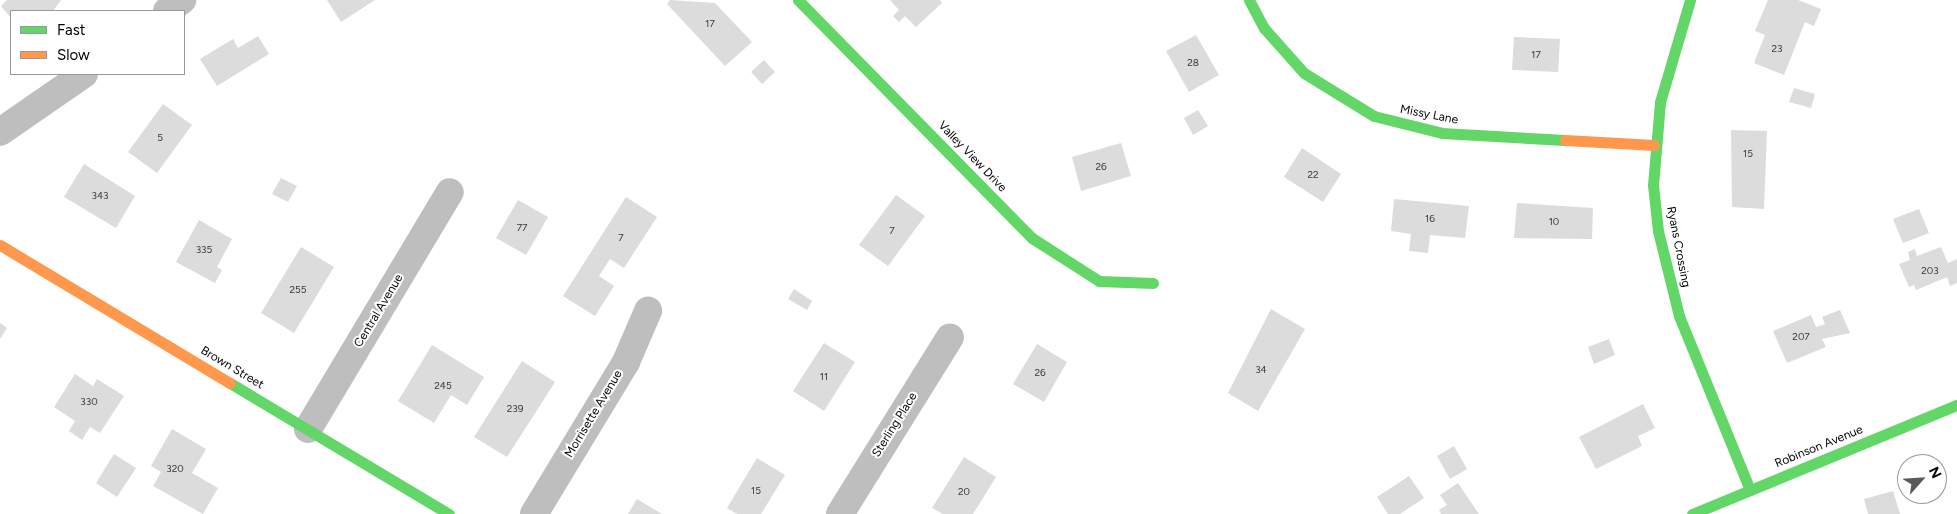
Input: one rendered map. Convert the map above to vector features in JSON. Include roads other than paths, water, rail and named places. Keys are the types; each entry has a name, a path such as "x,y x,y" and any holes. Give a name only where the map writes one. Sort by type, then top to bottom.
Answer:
{"street":[{"path":"168,10 182,0"},
{"name":"Valley View Drive","path":"798,0 1032,238 1099,281 1153,283"},
{"name":"Missy Lane","path":"1249,0 1264,28 1304,73 1374,116 1442,133 1654,145"},
{"name":"Ryans Crossing","path":"1690,0 1670,55 1654,145 1653,185 1667,275 1695,358 1750,490"},
{"path":"0,132 83,75"},
{"name":"Central Avenue","path":"308,430 450,192"},
{"name":"Brown Street","path":"0,245 449,514"},
{"name":"Morrisette Avenue","path":"534,514 626,362 648,311"},
{"name":"Sterling Place","path":"840,514 950,337"},
{"name":"Robinson Avenue","path":"1692,514 1957,405"}]}
